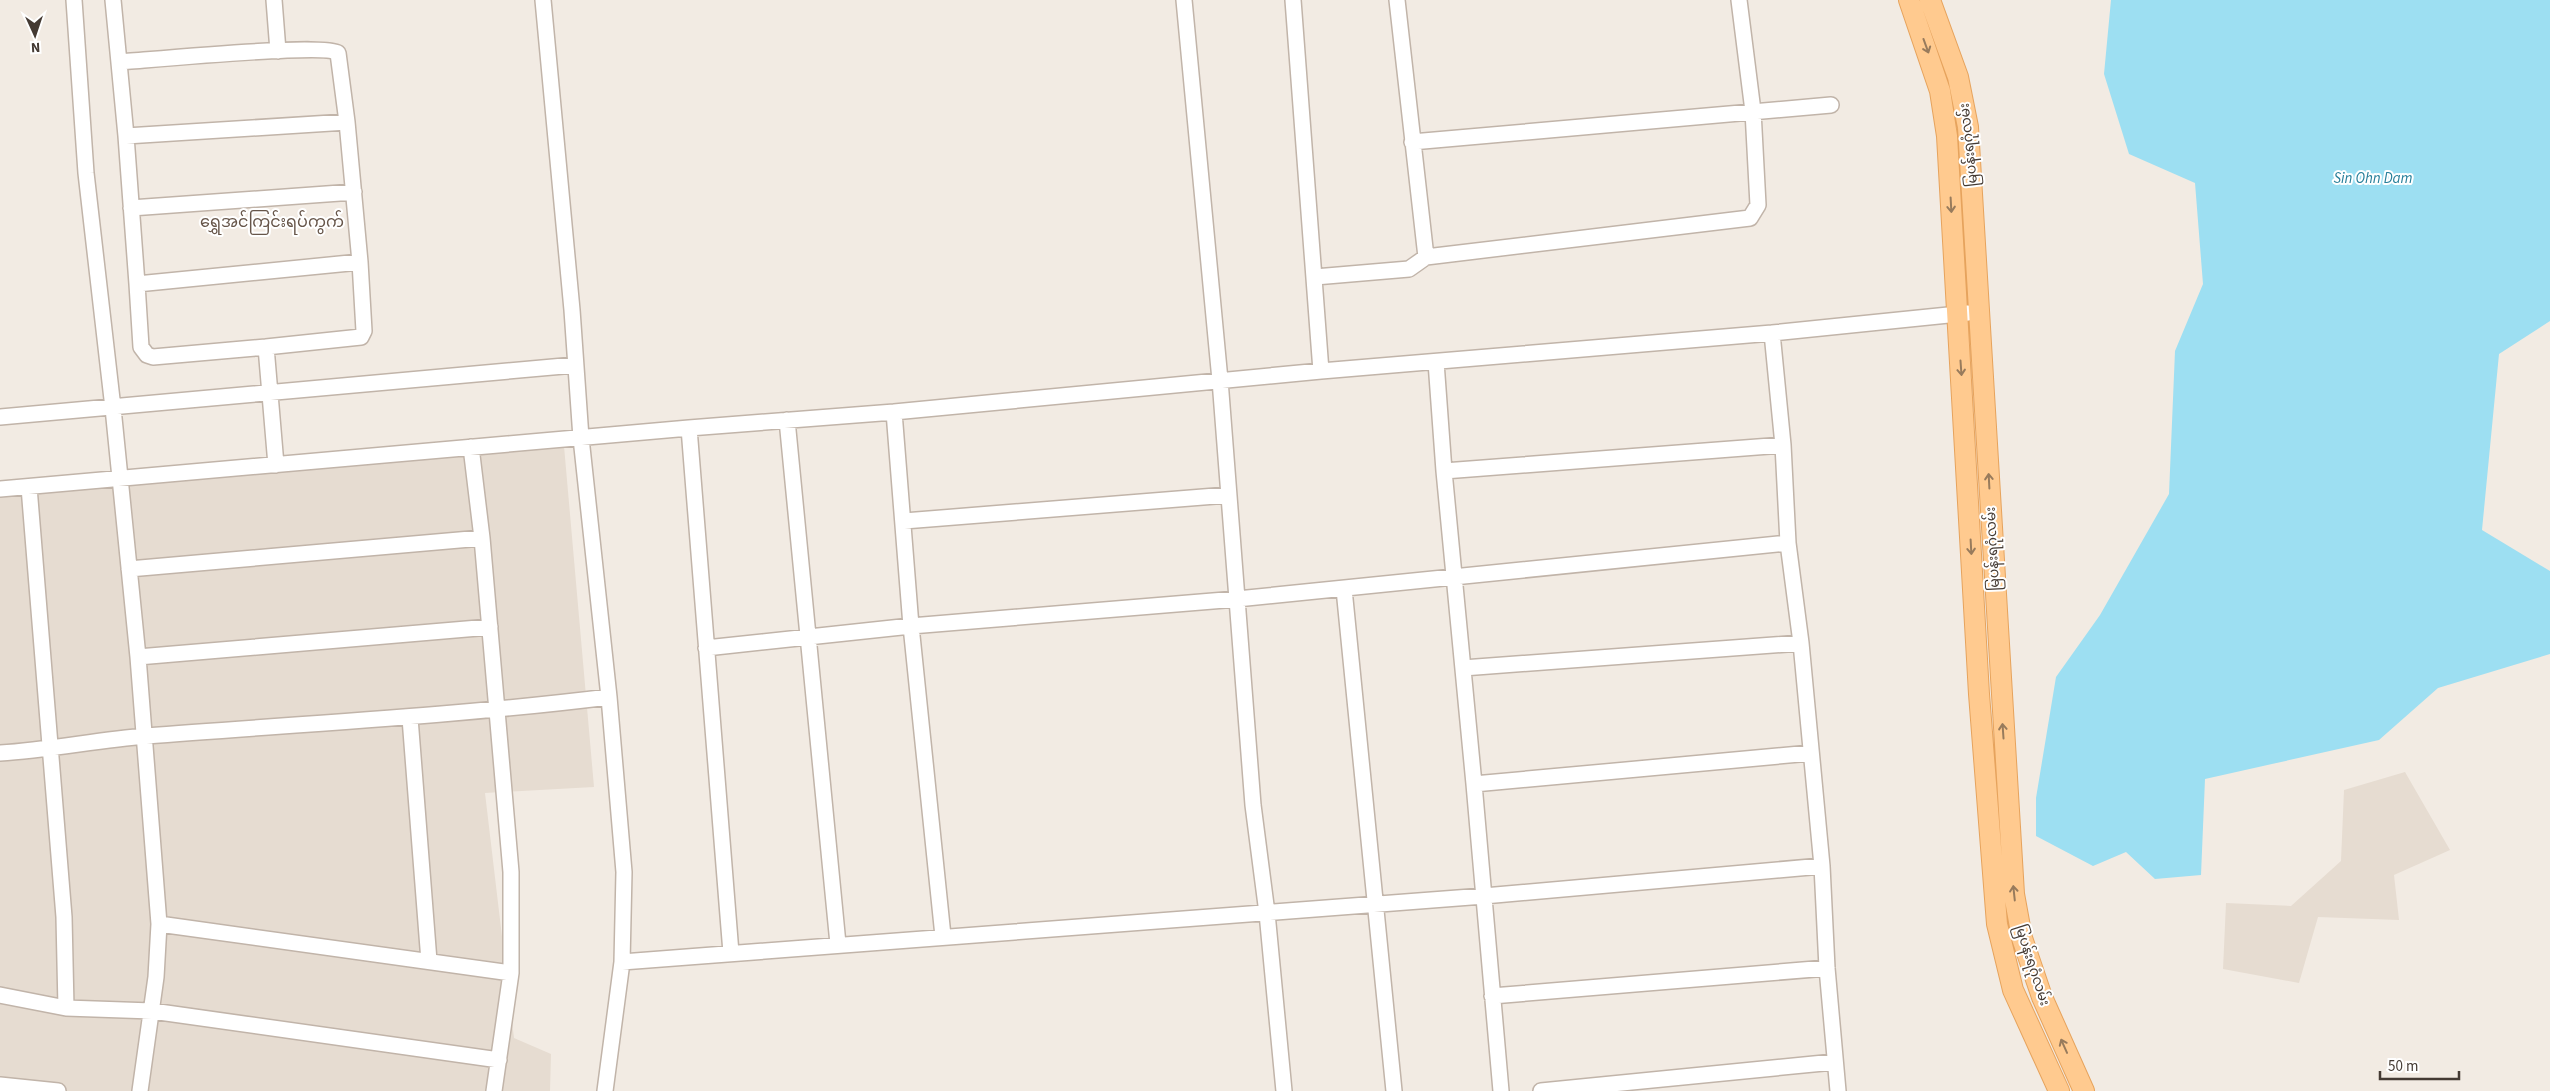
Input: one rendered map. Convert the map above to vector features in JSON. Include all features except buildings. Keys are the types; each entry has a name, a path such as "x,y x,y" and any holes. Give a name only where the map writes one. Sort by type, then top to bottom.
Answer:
{"main road":[{"name":"မြပန်းရဂုံလမ်း","path":"1909,0 1934,69 1944,111 1958,314 1979,694 1997,924 2013,990 2058,1091"},
{"name":"မြပန်းရဂုံလမ်း","path":"1930,0 1958,77 1966,112 1980,312 1995,609 2014,894 2022,938 2042,997 2084,1091"}],"street":[{"path":"74,0 86,172 113,408 138,657 159,924 152,1011 140,1091"},
{"path":"113,0 126,136 141,347 146,355 266,347 361,337 364,331 360,262 347,122 338,53 324,49 119,62"},
{"path":"274,0 278,51"},
{"path":"543,0 572,310 581,438 609,696 624,872 622,962 605,1091"},
{"path":"1184,0 1220,380 1253,805 1267,913 1284,1091"},
{"path":"1293,0 1321,371"},
{"path":"1397,0 1426,257"},
{"path":"1315,277 1409,270 1426,257 1750,218 1758,205 1753,111 1739,0"},
{"path":"1412,142 1831,105"},
{"path":"126,136 347,122"},
{"path":"131,208 354,192"},
{"path":"137,284 360,262"},
{"path":"0,489 689,428 894,412 1220,380 1772,333 1980,312"},
{"path":"1772,333 1783,445 1788,543 1801,643 1822,866 1826,968 1838,1091"},
{"path":"266,347 276,465"},
{"path":"1436,362 1444,471 1501,1091"},
{"path":"0,417 575,365"},
{"path":"894,412 911,626 943,936"},
{"path":"787,420 806,636 838,944"},
{"path":"689,428 731,953"},
{"path":"1444,471 1783,445"},
{"path":"471,447 482,538 512,872 511,973 494,1091"},
{"path":"29,487 52,749 64,917 66,1008"},
{"path":"904,521 1228,495"},
{"path":"129,569 482,538"},
{"path":"706,648 911,626 1237,599 1788,543"},
{"path":"1344,588 1394,1091"},
{"path":"138,657 490,627"},
{"path":"1463,668 1801,643"},
{"path":"0,753 52,749 143,736 498,711 609,696"},
{"path":"410,718 429,961"},
{"path":"1474,784 1811,753"},
{"path":"622,962 1484,896 1822,866"},
{"path":"159,924 511,973"},
{"path":"1492,996 1826,968"},
{"path":"0,995 66,1008 152,1011 499,1060"},
{"path":"1541,1091 1834,1062"},
{"path":"0,1084 58,1091"}],"shaded area":[{"path":"564,446 594,787 485,793 514,1038 551,1054 550,1091 0,1091 0,496"},
{"path":"2405,772 2450,850 2394,875 2399,920 2318,917 2299,983 2223,969 2226,903 2291,906 2341,861 2344,790"}],"water":[{"name":"Sin Ohn Dam","path":"2111,0 2550,0 2550,321 2499,354 2482,530 2550,571 2550,654 2438,688 2379,740 2205,779 2201,875 2155,879 2126,852 2093,866 2036,836 2036,798 2056,677 2100,615 2169,494 2175,351 2203,284 2195,183 2129,154 2104,74"}],"district":[{"name":"ရွှေအင်ကြင်းရပ်ကွက်","path":"272,221"}]}
